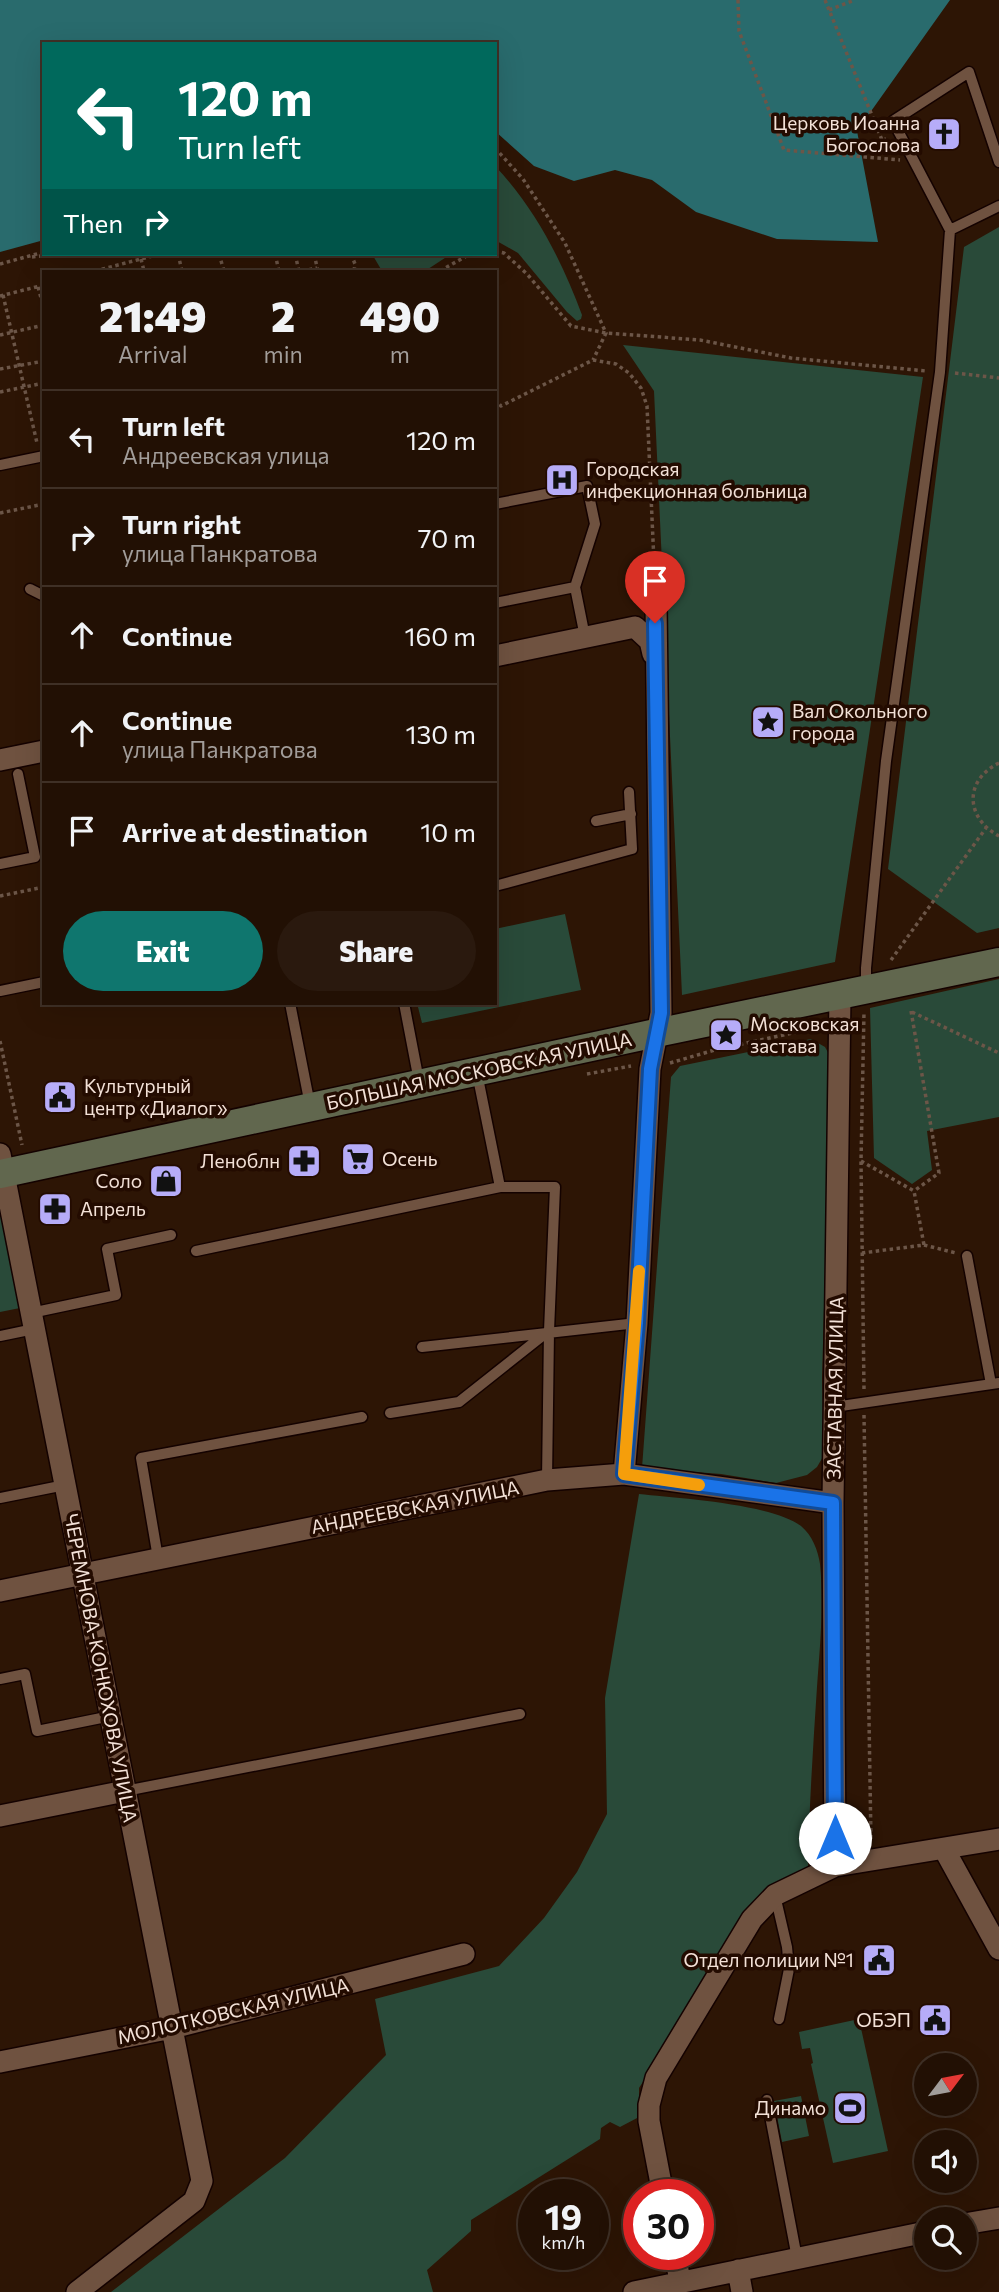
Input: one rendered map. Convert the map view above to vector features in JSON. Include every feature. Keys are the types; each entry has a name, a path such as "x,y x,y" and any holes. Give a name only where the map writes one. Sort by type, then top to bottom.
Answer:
{"main road":[{"name":"БОЛЬШАЯ МОСКОВСКАЯ УЛИЦА","path":"1,1167 310,1107 999,962"}],"street":[{"path":"624,1474 637,1323 650,1069 661,1013 656,603"},
{"path":"497,656 635,627 650,641 655,663"},
{"path":"0,760 42,751"},
{"name":"ЗАСТАВНАЯ УЛИЦА","path":"831,1868 840,1023 853,992"},
{"name":"ЧЕРЕМНОВА-КОНЮХОВА УЛИЦА","path":"1,1167 202,2181 194,2201 77,2292"},
{"name":"АНДРЕЕВСКАЯ УЛИЦА","path":"0,1591 547,1480 624,1474 833,1503"},
{"path":"0,1816 125,1791"},
{"path":"660,2179 649,2121 649,2105 656,2078 752,1919 775,1895 831,1868 999,1839"},
{"path":"944,1849 999,1949"},
{"name":"МОЛОТКОВСКАЯ УЛИЦА","path":"0,2062 172,2028 464,1954"},
{"path":"977,2222 999,2218"},
{"path":"634,2292 914,2234"},
{"path":"678,2270 680,2281"},
{"path":"738,2270 741,2292"}],"lane":[{"path":"853,992 866,968 886,761 940,372 950,230 892,121 969,72 999,162"},
{"path":"950,230 999,206"},
{"path":"0,465 42,456"},
{"path":"497,504 587,486 595,524 575,587 585,637"},
{"path":"497,603 575,587"},
{"path":"30,589 42,595"},
{"path":"635,627 646,618 656,603"},
{"path":"0,864 35,857 18,774"},
{"path":"497,885 632,849 629,792"},
{"path":"596,821 631,814"},
{"path":"0,991 42,982"},
{"path":"290,1005 310,1107"},
{"path":"404,1005 420,1084"},
{"path":"477,1072 500,1187"},
{"path":"196,1251 500,1187 555,1186 547,1480"},
{"path":"0,1336 33,1321 116,1295 107,1249 172,1235"},
{"path":"834,1407 995,1384 967,1256"},
{"path":"422,1347 637,1323"},
{"path":"390,1413 460,1402 549,1331"},
{"path":"158,1558 141,1458 362,1417"},
{"path":"0,1498 65,1485"},
{"path":"0,1679 25,1674 37,1731 111,1716"},
{"path":"125,1791 520,1714"},
{"path":"775,1895 787,1947 789,1969 779,2019"},
{"path":"767,2100 797,2258"}],"path":[{"path":"738,0 739,30 784,150 890,160"},
{"path":"825,0 882,140"},
{"path":"829,9 855,0"},
{"path":"497,150 523,179 565,243 606,333"},
{"path":"497,251 504,253 527,274 571,326 606,333 699,340 791,358 999,378"},
{"path":"0,264 42,252"},
{"path":"16,259 42,256"},
{"path":"110,269 152,256"},
{"path":"442,270 466,256"},
{"path":"141,259 144,270"},
{"path":"41,286 1,295 42,456"},
{"path":"0,335 42,325"},
{"path":"593,360 606,333"},
{"path":"497,401 501,406 593,360 615,364 629,373 641,388 647,406 656,603"},
{"path":"0,369 42,361"},
{"path":"0,392 42,383"},
{"path":"0,513 42,504"},
{"path":"999,763 984,772 976,783 973,796 979,820 999,836"},
{"path":"890,962 986,828"},
{"path":"0,896 42,887"},
{"path":"853,992 864,1017 861,1161 872,1862"},
{"path":"914,1191 939,1173 911,1011 999,1052"},
{"path":"733,1046 864,1017"},
{"path":"0,1041 22,1144"},
{"path":"861,1161 914,1191 924,1245"},
{"path":"862,1253 924,1245 967,1256"}],"green space":[{"path":"497,168 523,199 546,236 574,295 581,319 577,321 567,312 518,253 497,241"},
{"path":"999,227 999,928 977,933 888,869 964,247"},
{"path":"373,256 448,256 427,270 381,270"},
{"path":"623,345 923,377 835,962 682,995 654,391"},
{"path":"565,914 581,990 422,1023 418,1005 497,1005 497,929"},
{"path":"999,979 999,1117 927,1131 932,1170 912,1184 874,1158 870,1008"},
{"path":"811,1039 825,1047 831,1058 822,1379 824,1455 817,1467 807,1475 776,1483 721,1474 642,1468 671,1077 680,1066"},
{"path":"0,1201 25,1307 0,1312"},
{"path":"639,1494 724,1503 769,1512 788,1518 808,1534 818,1553 822,1610 808,1869 802,1874 787,1877 763,1894 639,2088 639,2117 620,2127 610,2122 601,2128 600,2139 536,2179 518,2179 518,2190 471,2220 471,2231 427,2270 433,2292 111,2292 285,2158 386,2055 375,1999 499,1966 544,1918 577,1872 607,1814 605,1698"},
{"name":"Динамо","path":"859,2019 888,2151 833,2163 811,2064 810,2048 802,2049 799,2032"},
{"path":"801,2096 809,2136 782,2142 774,2101"}],"water":[{"path":"0,0 950,0 857,131 878,242 777,239 696,212 652,180 615,170 574,181 534,166 497,133 497,42 42,42 42,241 0,252"}],"slow traffic":[{"path":"639,1271 624,1474 699,1485"}],"place":[{"name":"Церковь Иоанна Богослова","path":"944,134"},
{"name":"Городская инфекционная больница","path":"562,480"},
{"name":"Вал Окольного города","path":"768,722"},
{"name":"Московская застава","path":"726,1035"},
{"name":"Культурный центр «Диалог»","path":"60,1097"},
{"name":"Осень","path":"358,1159"},
{"name":"Леноблн","path":"304,1161"},
{"name":"Соло","path":"166,1181"},
{"name":"Апрель","path":"55,1209"},
{"name":"Отдел полиции №1","path":"879,1960"},
{"name":"ОБЭП","path":"935,2020"},
{"name":"Динамо","path":"850,2108"}],"route":[{"path":"655,623 661,1013 650,1069 637,1323 624,1474 833,1503 835,1838"}]}
